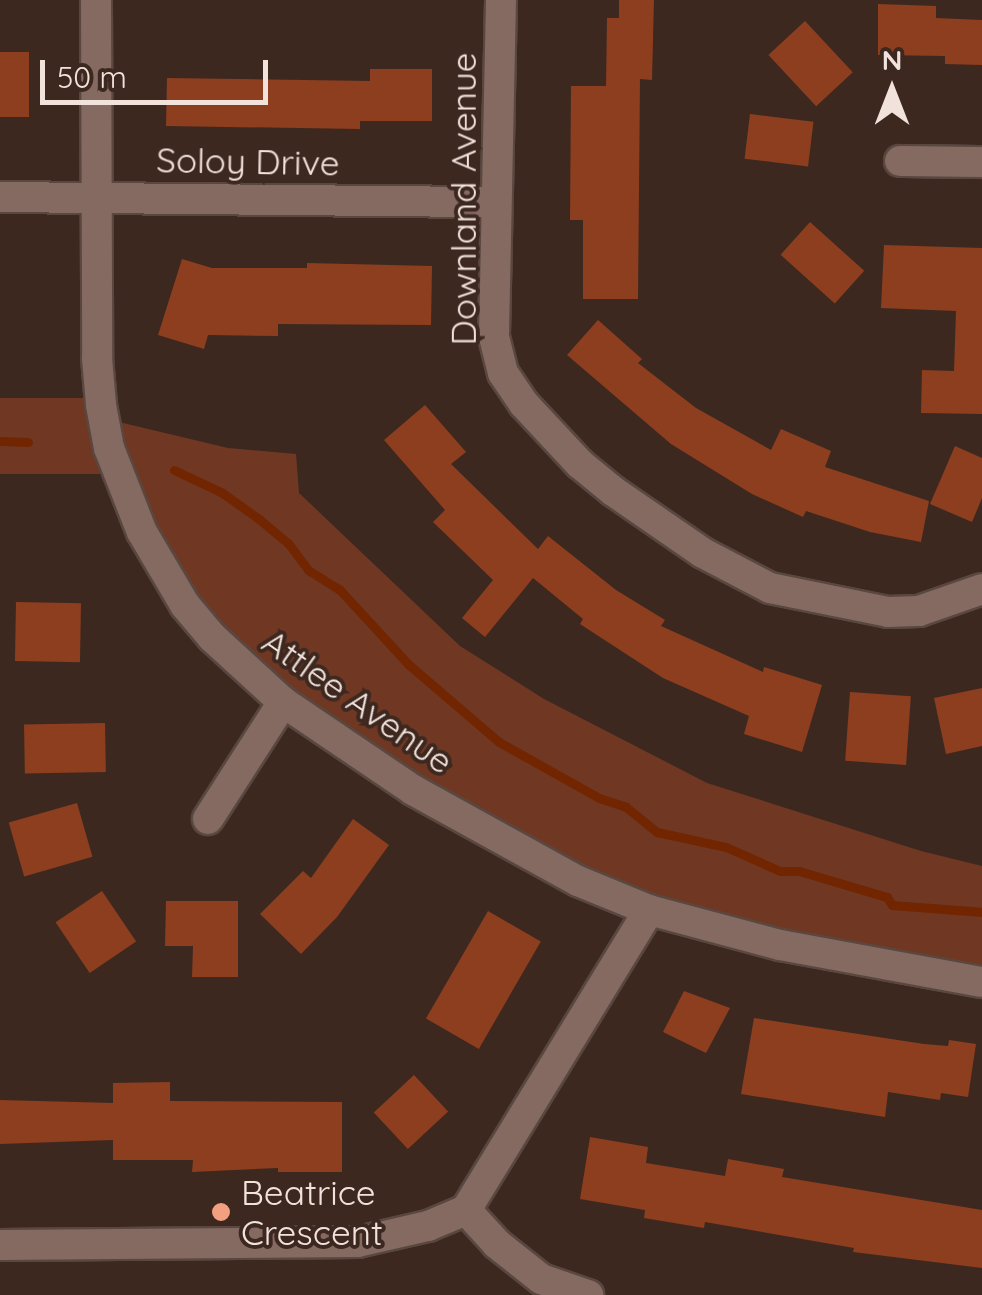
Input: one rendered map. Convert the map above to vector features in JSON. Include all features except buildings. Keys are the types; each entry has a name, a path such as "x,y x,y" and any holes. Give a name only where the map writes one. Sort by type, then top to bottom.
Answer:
{"street":[{"name":"Attlee Avenue","path":"96,0 97,358 109,448 142,532 185,605 234,660 283,702 464,820 578,881 649,910 848,960 982,982"},
{"name":"Downland Avenue","path":"501,0 494,337 503,373 549,432 612,491 733,570 805,598 888,612 918,611 982,589"},
{"path":"900,161 982,162"},
{"name":"Soloy Drive","path":"0,197 494,202"},
{"path":"208,819 283,702"},
{"path":"0,1246 358,1242 428,1226 466,1210 649,910"},
{"path":"466,1210 498,1244 541,1279 588,1295"}],"shaded area":[{"path":"0,398 98,398 102,418 228,448 296,454 299,493 460,646 544,699 707,783 921,851 982,866 982,984 576,882 243,671 115,474 0,474"}],"waterway":[{"path":"0,441 28,442"},
{"path":"174,470 221,492 288,543 308,570 340,590 408,664 499,742 599,798 626,807 657,832 726,847 780,871 799,871 887,897 892,905 982,912"}],"place":[{"name":"Beatrice Crescent","path":"221,1212"}]}
